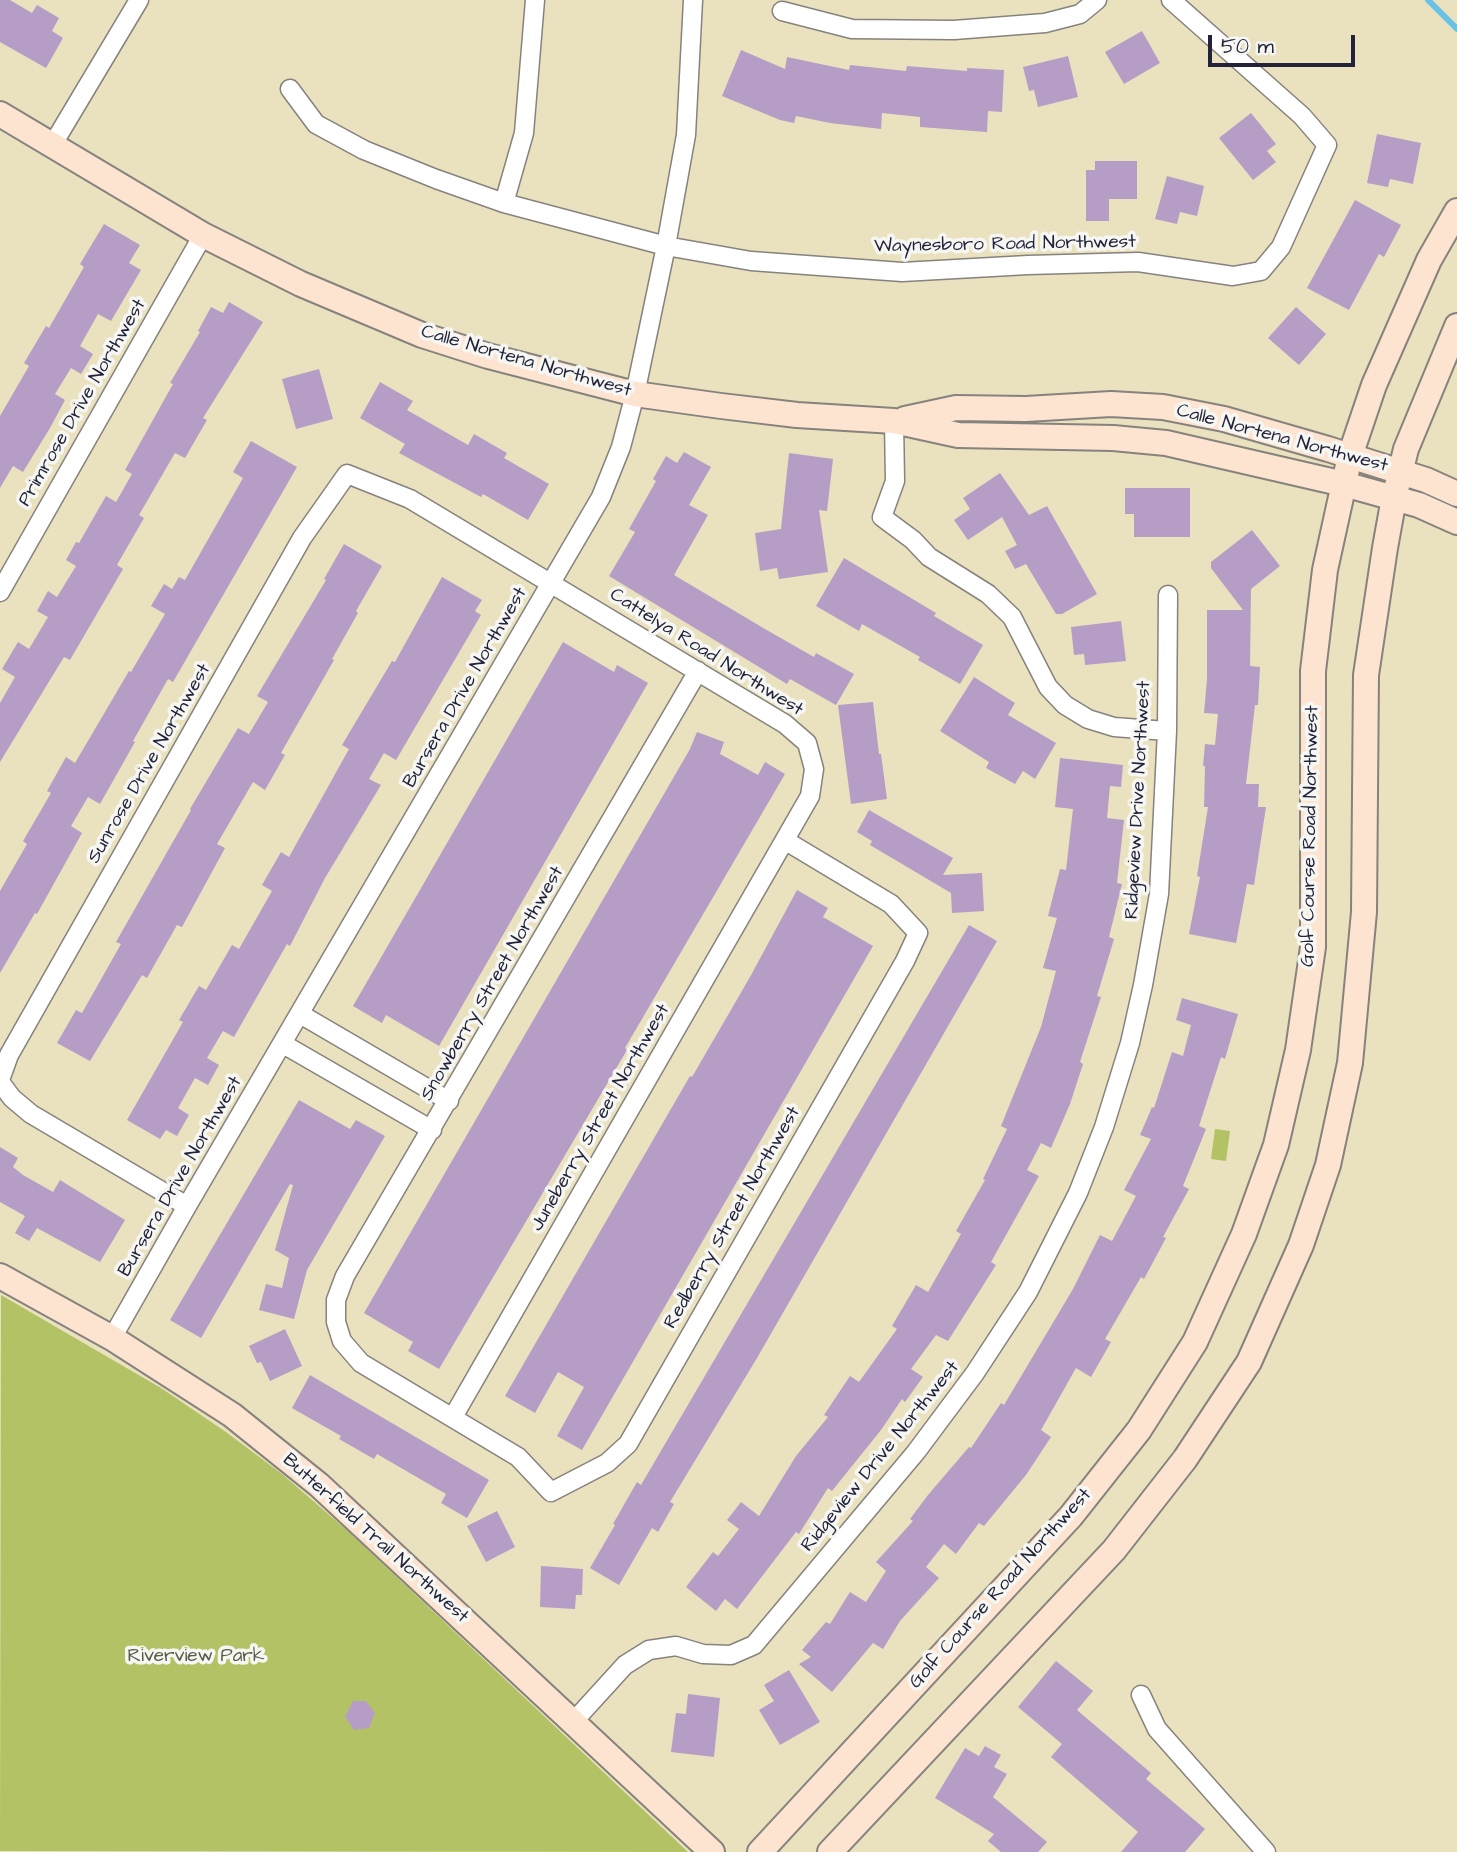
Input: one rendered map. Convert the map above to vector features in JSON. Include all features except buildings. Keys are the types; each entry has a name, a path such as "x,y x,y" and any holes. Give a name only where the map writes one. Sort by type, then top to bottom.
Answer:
{"main road":[{"name":"Calle Nortena Northwest","path":"0,114 203,235 302,285 422,335 488,356 635,394 759,411 894,421 958,435 1113,438 1166,443 1343,484 1438,512 1457,522"},
{"name":"Golf Course Road Northwest","path":"760,1852 1080,1505 1139,1430 1195,1342 1244,1234 1276,1145 1298,1050 1313,947 1312,671 1325,570 1350,456 1374,385 1429,260 1457,211"},
{"path":"830,1852 1114,1550 1185,1459 1249,1362 1301,1245 1328,1165 1350,1063 1364,912 1366,675 1394,498 1411,437 1457,326"},
{"name":"Calle Nortena Northwest","path":"894,421 956,408 1026,409 1111,404 1163,407 1224,419 1350,456 1400,471 1457,494"},
{"name":"Butterfield Trail Northwest","path":"0,1276 112,1338 232,1415 319,1485 712,1852"}],"street":[{"path":"504,203 524,133 535,0"},
{"name":"Bursera Drive Northwest","path":"112,1338 601,497 621,447 635,394 666,246 686,135 693,0"},
{"path":"782,11 852,29 954,30 1045,23 1080,14 1097,0"},
{"name":"Waynesboro Road Northwest","path":"290,89 316,124 363,150 504,203 666,246 751,261 902,272 1138,262 1233,276 1261,271 1281,247 1327,145 1301,116 1171,0"},
{"path":"54,144 131,3"},
{"name":"Primrose Drive Northwest","path":"0,592 203,235"},
{"path":"894,421 895,481 882,517 913,540 929,557 988,594 1012,617 1048,687 1065,705 1088,719 1114,727 1167,732"},
{"name":"Cattelya Road Northwest","path":"347,474 410,499 785,724 807,743 814,769 810,796 786,841"},
{"name":"Sunrose Drive Northwest","path":"0,1081 9,1055 295,550 347,474"},
{"name":"Ridgeview Drive Northwest","path":"574,1721 625,1665 649,1650 676,1646 703,1654 731,1655 754,1645 916,1452 975,1373 1028,1292 1078,1193 1104,1127 1130,1043 1143,985 1158,894 1167,732 1168,595"},
{"name":"Snowberry Street Northwest","path":"453,1417 361,1363 342,1341 336,1322 336,1300 345,1276 698,671"},
{"name":"Redberry Street Northwest","path":"453,1417 518,1457 551,1492 607,1463 628,1444 898,973 918,933 891,904 786,841"},
{"name":"Juneberry Street Northwest","path":"453,1417 786,841"},
{"path":"300,1014 449,1101"},
{"path":"283,1044 432,1130"},
{"path":"0,1081 12,1098 31,1114 187,1206"},
{"path":"1141,1695 1157,1729 1266,1852"}],"green space":[{"path":"1215,1129 1230,1131 1226,1161 1211,1159"},
{"name":"Riverview Park","path":"1,1295 161,1388 282,1474 349,1532 688,1852 0,1851"}],"waterway":[{"path":"1428,0 1457,29"}]}
